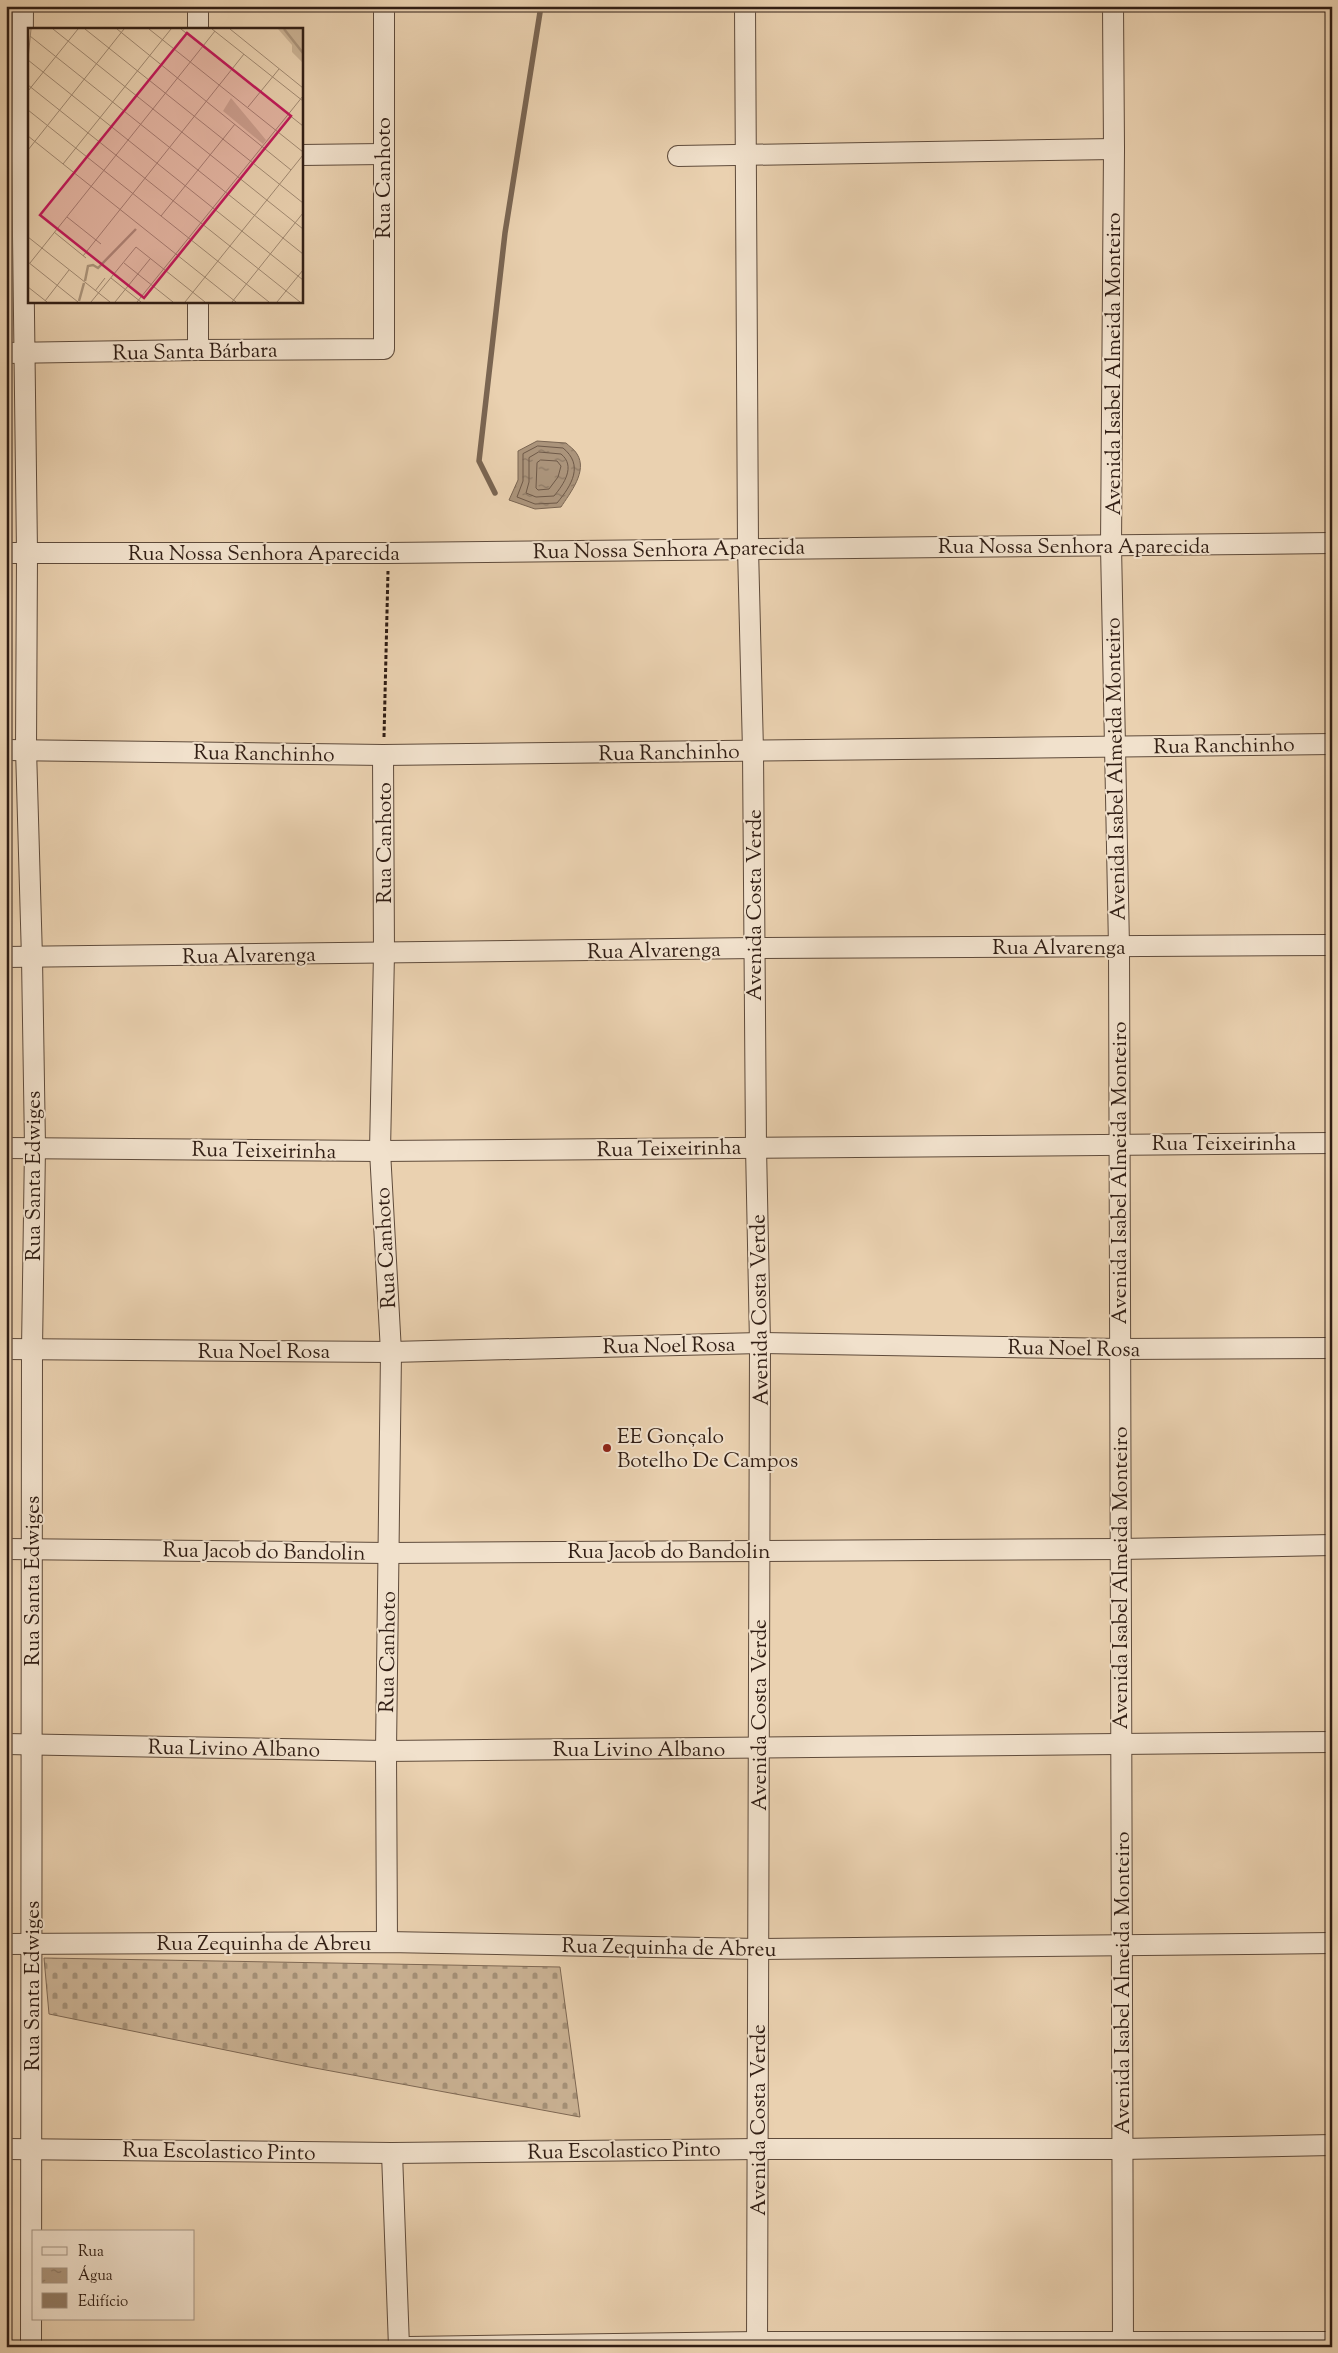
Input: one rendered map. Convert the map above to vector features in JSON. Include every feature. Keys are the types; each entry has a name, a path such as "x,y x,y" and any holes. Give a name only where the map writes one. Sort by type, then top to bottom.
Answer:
{"street":[{"name":"Rua Santa Edwiges","path":"23,6 15,353 26,553 16,750 32,958 35,1147 32,1349 31,2347"},
{"path":"198,6 198,28"},
{"name":"Rua Canhoto","path":"384,6 384,349"},
{"name":"Avenida Costa Verde","path":"745,6 748,548 753,751 756,1147 760,1343 757,2344"},
{"name":"Avenida Isabel Almeida Monteiro","path":"1112,6 1114,149 1111,546 1119,947 1118,1144 1123,2344"},
{"path":"678,156 1114,149"},
{"path":"302,155 383,154"},
{"path":"198,302 198,350"},
{"name":"Rua Santa Bárbara","path":"15,353 384,349"},
{"name":"Rua Nossa Senhora Aparecida","path":"6,553 388,553 1332,543"},
{"name":"Rua Ranchinho","path":"16,750 383,755 1332,744"},
{"name":"Rua Canhoto","path":"383,755 384,953 380,1151 391,1352 386,1751 387,1942"},
{"name":"Rua Alvarenga","path":"6,958 755,948 1332,945"},
{"name":"Rua Teixeirinha","path":"6,1148 380,1151 1332,1143"},
{"name":"Rua Noel Rosa","path":"6,1349 391,1352 760,1343 1120,1349 1332,1348"},
{"name":"Rua Jacob do Bandolin","path":"6,1549 388,1553 1120,1549 1332,1545"},
{"name":"Rua Livino Albano","path":"6,1744 386,1751 1121,1746 1332,1742"},
{"name":"Rua Zequinha de Abreu","path":"6,1944 387,1942 758,1948 1332,1943"},
{"name":"Rua Escolastico Pinto","path":"6,2149 392,2153 1332,2145"},
{"path":"392,2153 399,2347"},
{"path":"409,2347 1332,2342"}],"path":[{"name":"Rua Canhoto","path":"383,755 388,553"}],"green space":[{"path":"44,1958 560,1967 580,2117 304,2066 49,2014"}],"water":[{"path":"537,441 566,443 576,453 580,461 579,475 573,489 561,507 535,509 509,500 518,480 518,451"}],"building":[{"path":"6,166 10,166 10,246 6,246"}],"waterway":[{"path":"495,493 479,461 505,233 541,6"}],"place":[{"name":"EE Gonçalo Botelho De Campos","path":"607,1448"}]}
